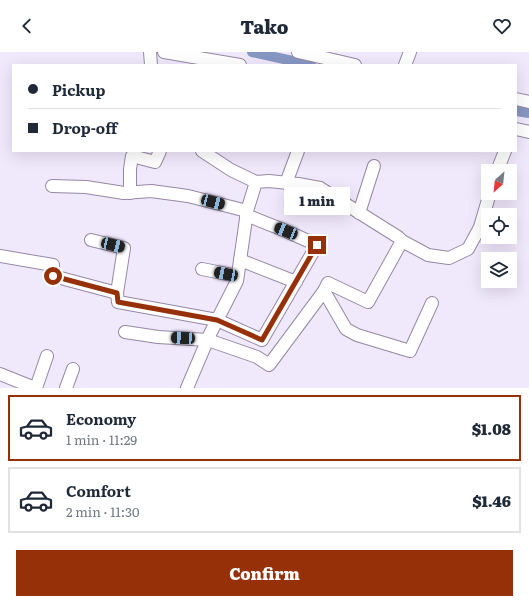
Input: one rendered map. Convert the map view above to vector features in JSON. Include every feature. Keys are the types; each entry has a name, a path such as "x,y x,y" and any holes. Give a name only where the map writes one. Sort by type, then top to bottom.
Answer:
{"street":[{"path":"150,52 151,64"},
{"path":"164,52 234,64"},
{"path":"298,52 351,64"},
{"path":"405,64 410,52"},
{"path":"517,99 529,102"},
{"path":"517,129 529,132"},
{"path":"130,192 130,169 132,156 155,162 160,152"},
{"path":"204,152 231,170 256,182 286,182 320,188 428,255 449,258 468,249 480,227 488,200"},
{"path":"286,182 298,152"},
{"path":"500,164 505,152"},
{"path":"359,213 374,166"},
{"path":"188,388 217,320 237,281 246,213 256,182"},
{"path":"52,186 86,187 124,193 151,191 188,196 246,213 317,245 262,340 217,320 118,302 117,293 124,248 91,240"},
{"path":"304,208 309,186"},
{"path":"125,332 158,337 208,340 257,357 269,365 324,291 328,283 368,302 402,240"},
{"path":"0,256 54,265 53,276 117,293"},
{"path":"240,260 296,282"},
{"path":"202,269 237,276"},
{"path":"324,291 346,328 357,336 410,351 432,303"},
{"path":"0,374 35,388 47,356"},
{"path":"66,388 73,370"}],"waterway":[{"path":"252,52 306,64"},
{"path":"517,111 529,113"}],"route":[{"path":"53,276 117,293 118,302 217,320 262,340 317,245"}]}
